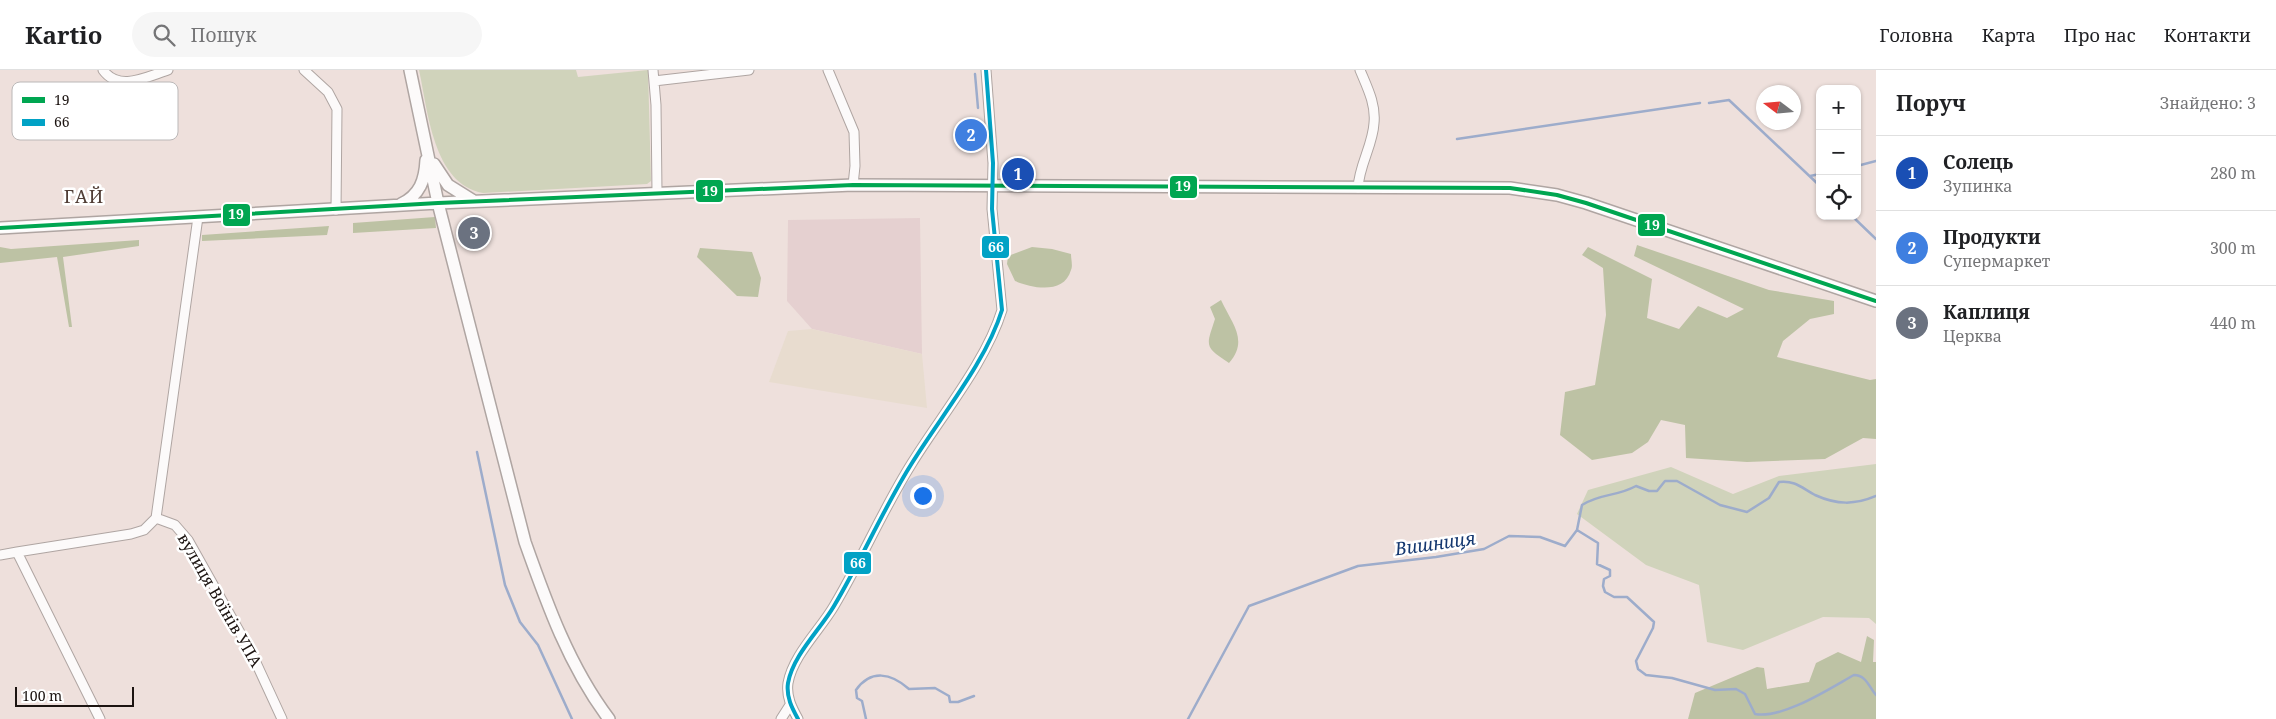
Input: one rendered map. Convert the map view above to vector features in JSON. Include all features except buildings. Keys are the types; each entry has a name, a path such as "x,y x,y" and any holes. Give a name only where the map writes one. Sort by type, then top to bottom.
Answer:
{"main road":[{"path":"410,70 438,203 525,542 542,592 567,649 584,682 609,719"},
{"path":"396,206 413,197 421,185 427,149"},
{"path":"427,149 436,170 448,185 460,194 475,201"},
{"path":"0,228 475,201 853,185 1510,188 1557,195 1625,215 1876,301"}],"street":[{"path":"103,70 109,78 121,82 168,70"},
{"path":"304,70 328,92 337,109 336,210"},
{"path":"653,70 657,192"},
{"path":"654,81 749,70"},
{"path":"828,70 854,132 856,166 853,185"},
{"path":"798,719 790,705 788,685 795,664 834,606 911,464 957,393 997,325 1002,310 992,209 993,153 986,70"},
{"path":"1358,188 1360,169 1374,124 1372,101 1360,70"},
{"path":"0,555 131,534 144,530 156,518 198,217"},
{"name":"вулиця Воїнів УПА","path":"156,518 175,525 188,540 252,654 282,719"},
{"path":"17,552 100,719"},
{"path":"781,719 790,705"}],"shaded area":[{"path":"920,218 922,354 812,329 787,301 788,220"},
{"path":"812,329 922,354 927,408 769,382 788,331"}],"green space":[{"path":"419,70 576,70 578,77 648,70 651,181 647,184 483,193 466,187 453,176 443,161 436,144 430,125"},
{"path":"435,217 436,228 353,233 353,223"},
{"path":"329,226 327,235 202,241 202,235"},
{"path":"139,240 139,246 63,257 72,327 69,327 57,257 0,263 0,247 11,249"},
{"path":"1637,245 1769,290 1834,301 1834,314 1810,319 1783,341 1777,357 1870,380 1876,379 1876,439 1863,438 1825,459 1747,462 1686,458 1685,425 1661,420 1648,442 1632,453 1592,460 1560,435 1565,392 1595,385 1606,315 1603,268 1582,255 1588,247 1652,279 1647,318 1679,329 1698,306 1727,318 1744,309 1634,256"},
{"path":"1032,247 1052,249 1071,254 1072,268 1062,283 1047,288 1030,286 1015,281 1007,264 1008,256"},
{"path":"700,248 752,252 761,278 758,297 737,296 697,257"},
{"path":"1221,300 1234,324 1238,339 1235,355 1229,363 1215,353 1209,345 1215,319 1210,307"},
{"path":"1876,464 1876,624 1869,618 1823,617 1743,650 1707,642 1699,585 1646,565 1577,514 1588,490 1671,467 1733,494 1779,476"},
{"path":"1867,636 1874,640 1873,662 1876,662 1876,719 1688,719 1695,693 1757,667 1764,668 1767,689 1809,682 1816,663 1838,652 1861,662"}],"waterway":[{"path":"975,74 978,108"},
{"path":"1709,103 1729,100 1816,182"},
{"path":"1457,139 1700,103"},
{"path":"1861,165 1876,161"},
{"path":"1810,176 1816,175"},
{"path":"1856,220 1876,239"},
{"path":"477,452 505,585 520,622 538,645 572,719"},
{"name":"Вишниця","path":"1188,719 1249,606 1358,566 1436,557 1484,549 1509,536 1540,537 1565,546 1577,530 1582,505 1636,486 1649,491 1657,491 1665,481 1677,481 1720,505 1747,512 1769,498 1779,482 1794,483 1815,495 1831,501 1846,503 1876,496"},
{"name":"Вишниця","path":"1577,530 1598,543 1597,564 1610,570 1610,576 1604,579 1603,586 1605,592 1614,597 1627,597 1654,622 1653,628 1636,661 1638,669 1646,675 1672,678 1715,690 1736,689 1745,694 1755,714 1779,712 1792,708 1854,675 1862,677 1876,695"},
{"path":"866,719 862,701 857,698 856,690 862,683 875,676 895,679 909,689 935,688 949,696 950,702 958,702 974,696"}],"transit line":[{"name":"66","path":"798,719 788,693 788,683 795,663 834,606 912,463 974,369 995,330 1002,310 992,209 993,163 986,70"},
{"name":"19","path":"0,228 438,203 853,185 1510,188 1557,195 1586,203 1876,301"}],"place":[{"name":"Продукти","path":"971,135"},
{"name":"Солець","path":"1018,174"},
{"name":"Каплиця","path":"474,233"}],"district":[{"name":"ГАЙ","path":"84,196"}]}
